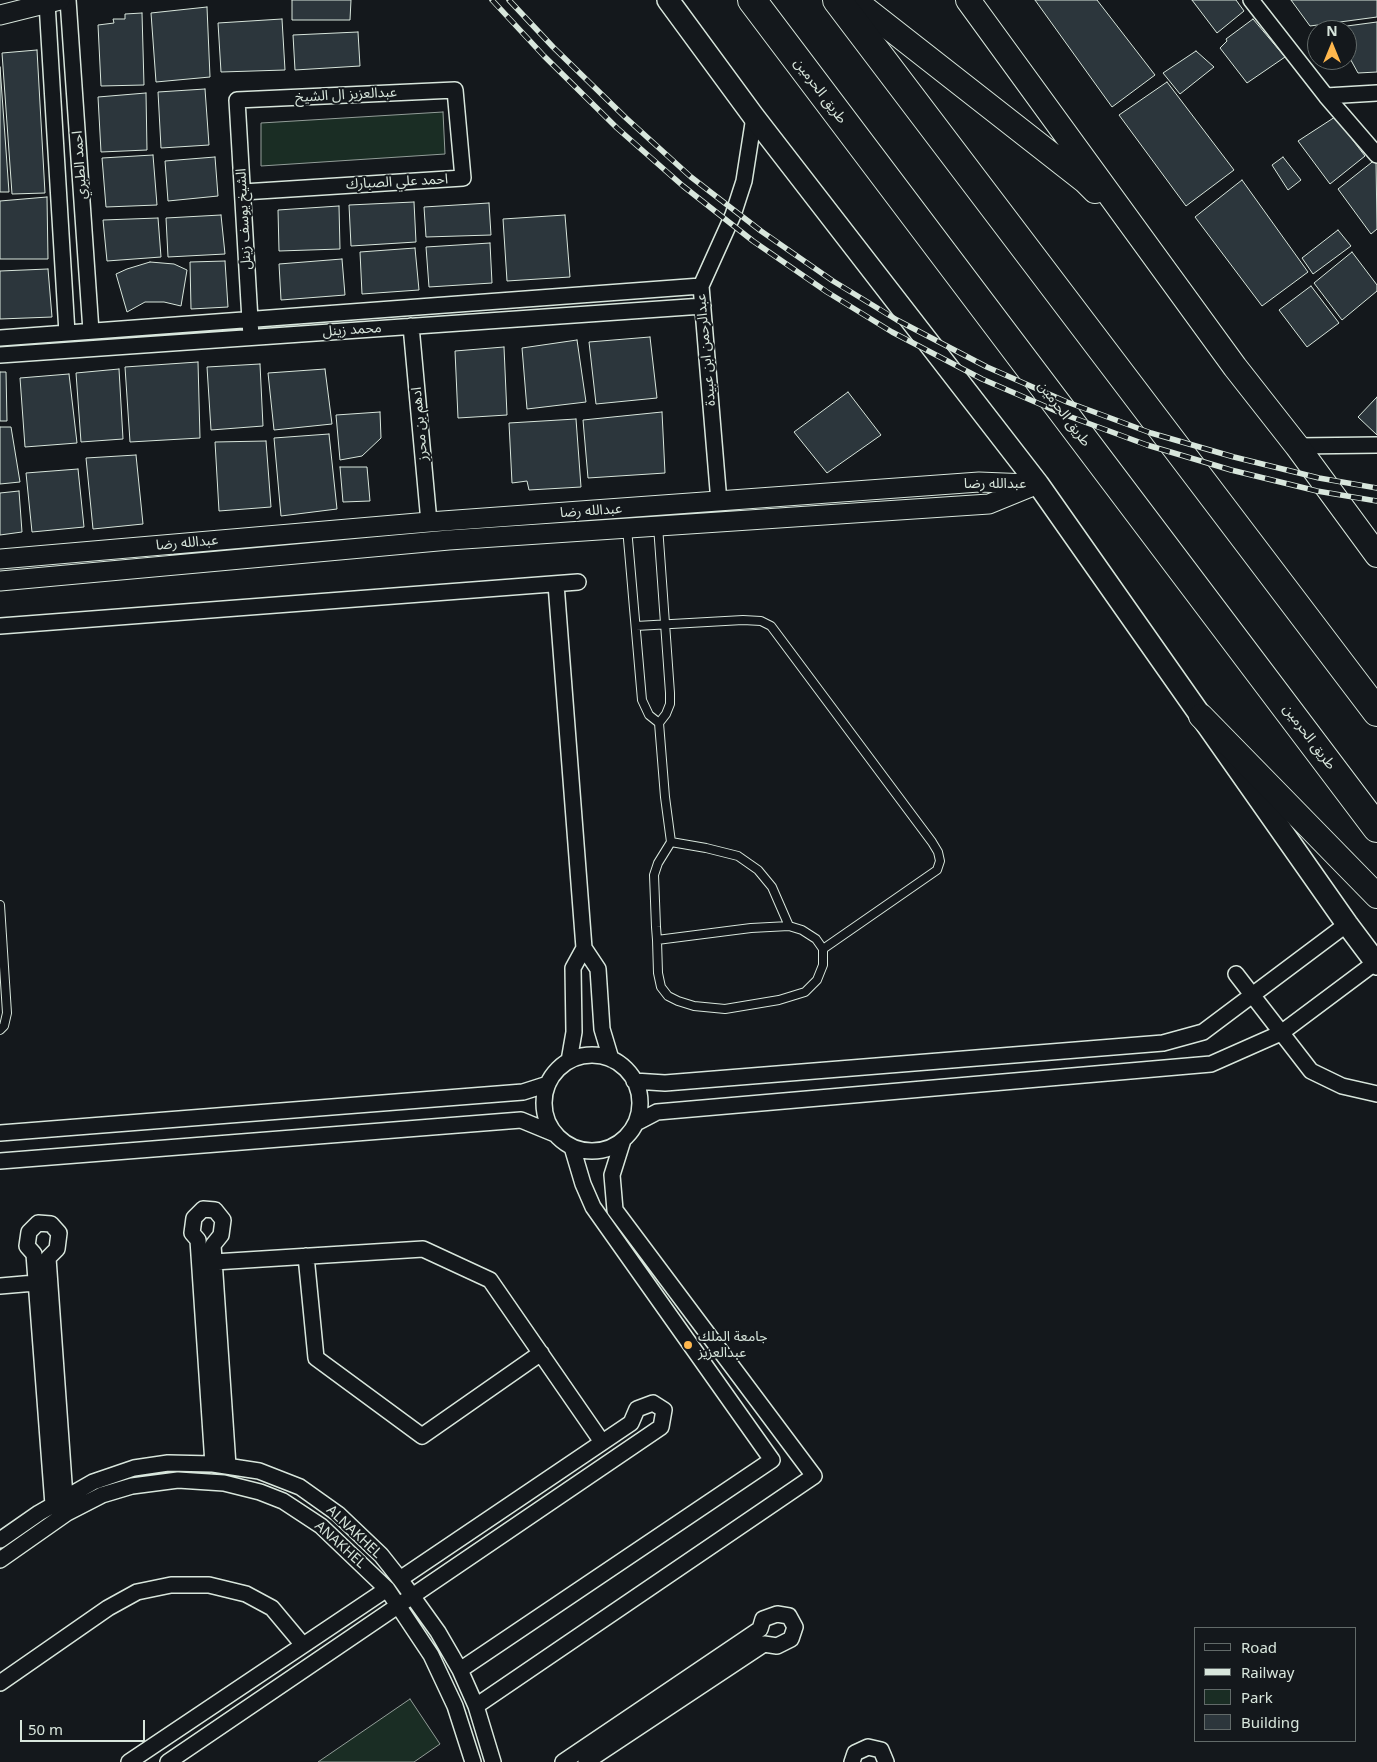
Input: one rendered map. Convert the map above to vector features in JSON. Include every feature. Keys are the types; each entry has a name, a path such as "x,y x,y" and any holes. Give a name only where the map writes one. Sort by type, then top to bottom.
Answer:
{"highway":[{"name":"طريق الحرمين","path":"752,0 1377,828"},
{"path":"837,0 1377,712"}],"main road":[{"path":"668,0 754,116 1038,484 1376,963"},
{"path":"854,0 1085,181 1139,234"},
{"path":"968,0 1235,367 1297,446 1377,555"},
{"path":"1201,716 1377,896"}],"street":[{"name":"احمد الطبري","path":"68,0 91,331"},
{"path":"1251,0 1326,96 1377,155"},
{"name":"احمد الطبري","path":"54,2 67,333"},
{"path":"0,15 54,2"},
{"name":"عبدالعزيز ال الشيخ","path":"237,100 455,90"},
{"name":"احمد علي الصبارك","path":"243,192 463,178 455,90"},
{"path":"1326,96 1377,93"},
{"name":"الشيخ يوسف زينل","path":"237,100 251,338"},
{"name":"عبدالرحمن ابن عبيدة","path":"719,502 701,286 733,215 744,181 754,116"},
{"name":"محمد زينل","path":"0,338 701,286"},
{"name":"محمد زينل","path":"0,355 703,306"},
{"name":"ادهم بن محرز","path":"411,326 429,522"},
{"path":"1297,446 1377,445"},
{"name":"عبدالله رضا","path":"0,559 429,522 979,482 1038,484"},
{"name":"عبدالله رضا","path":"0,581 449,540 989,504 1038,484"},
{"path":"0,626 578,582"},
{"path":"556,584 584,948 598,969 602,1029 611,1059"},
{"path":"634,1081 665,1083 1163,1043 1203,1032 1347,924"},
{"path":"569,1060 574,1032 573,968 584,948"},
{"path":"636,1123 657,1112 1211,1064 1282,1033 1376,963"},
{"path":"1236,974 1311,1071 1342,1086 1377,1094"},
{"path":"590,1055 611,1059 621,1065 634,1081 640,1102 636,1123 623,1140 604,1150 588,1151 572,1147 563,1142 549,1125 544,1110 544,1094 548,1084 560,1067 569,1060 590,1055"},
{"path":"0,1133 523,1092 548,1084"},
{"path":"0,1161 521,1120 555,1134"},
{"path":"476,1706 814,1476 615,1210 612,1175 623,1140"},
{"path":"460,1670 772,1460 592,1207 572,1147"},
{"path":"203,1209 215,1210 223,1220 221,1235 213,1245 221,1465 198,1240 192,1233 194,1218 203,1209"},
{"path":"38,1222 51,1224 59,1233 57,1249 48,1258 59,1501 34,1254 27,1246 29,1232 38,1222"},
{"path":"214,1262 423,1249 490,1280 602,1442"},
{"path":"306,1256 316,1358 422,1436 540,1353"},
{"path":"0,1286 36,1283"},
{"path":"168,1762 661,1427 664,1410 653,1403 637,1409 631,1423 400,1579"},
{"name":"ALNAKHEL","path":"0,1540 59,1501 93,1482 134,1468 168,1464 221,1465 259,1471 300,1487 338,1514 381,1556 438,1632 460,1670 476,1706 493,1762"},
{"name":"ANAKHEL","path":"0,1560 67,1514 102,1495 132,1486 178,1480 224,1483 260,1492 283,1501 321,1526 387,1589 435,1663 455,1706 473,1762"},
{"path":"0,1683 108,1608 137,1592 171,1586 209,1585 246,1594 272,1608 303,1645"},
{"path":"129,1762 387,1589"},
{"path":"562,1762 760,1629 763,1619 777,1614 789,1616 795,1627 791,1639 777,1646 764,1644 586,1762"},
{"path":"852,1762 855,1753 868,1747 881,1750 886,1762"}],"lane":[{"path":"656,940 751,928 789,926 802,930 816,939 823,949 823,966 818,980 805,992 779,1000 725,1009 694,1006 678,1001 668,996 661,987 658,973 656,940 654,875 658,863 671,842 659,724 670,704 658,526"},
{"path":"627,528 642,700 650,715 659,724"},
{"path":"636,626 743,620 761,621 771,626 938,852 940,861 937,870 823,949"},
{"path":"671,842 738,856 758,870 772,887 789,926"},
{"path":"0,906 3,990 7,1013 4,1026 0,1030"}],"green space":[{"path":"443,112 445,154 261,166 261,123"},
{"path":"410,1699 440,1744 414,1762 318,1762"}],"building":[{"path":"292,0 351,0 350,20 292,20"},
{"path":"1035,0 1097,0 1155,75 1112,107"},
{"path":"1192,0 1236,0 1244,11 1217,33"},
{"path":"1291,0 1377,0 1377,17 1355,20 1307,20 1307,22"},
{"path":"207,7 210,77 156,82 151,13"},
{"path":"142,13 144,85 101,86 98,25 114,23 113,19 125,19 125,14"},
{"path":"282,19 285,70 221,72 218,23"},
{"path":"1253,19 1285,57 1247,83 1220,48 1227,41 1226,39"},
{"path":"1377,22 1377,72 1358,73 1356,70 1357,25"},
{"path":"358,32 360,66 295,70 293,35"},
{"path":"37,50 45,193 12,194 2,53"},
{"path":"1196,51 1214,67 1180,94 1163,73"},
{"path":"0,67 9,192 0,192"},
{"path":"1167,82 1234,170 1186,206 1119,115"},
{"path":"205,89 209,145 161,148 158,92"},
{"path":"146,93 147,150 101,152 98,97"},
{"path":"1335,117 1365,156 1330,184 1298,141"},
{"path":"153,155 157,205 106,207 102,158"},
{"path":"215,157 218,196 168,201 165,161"},
{"path":"1283,157 1301,180 1288,190 1272,165"},
{"path":"1376,159 1377,229 1371,234 1338,189"},
{"path":"1242,180 1308,272 1262,306 1195,217"},
{"path":"47,197 48,259 0,259 0,201"},
{"path":"414,202 416,242 351,246 349,205"},
{"path":"489,203 491,235 426,237 424,207"},
{"path":"339,206 340,249 279,251 278,210"},
{"path":"221,215 225,254 168,257 166,218"},
{"path":"565,215 570,277 507,281 503,219"},
{"path":"158,218 161,257 107,261 103,220"},
{"path":"1338,230 1351,246 1313,274 1302,258"},
{"path":"490,243 492,283 429,287 426,247"},
{"path":"415,248 419,290 362,294 360,252"},
{"path":"1352,252 1377,285 1377,291 1342,320 1314,283"},
{"path":"342,259 345,295 281,300 279,264"},
{"path":"225,261 228,307 191,309 190,262"},
{"path":"150,262 174,264 187,270 181,306 164,302 145,302 127,312 116,274"},
{"path":"48,269 52,317 0,319 0,271"},
{"path":"1311,286 1339,323 1307,347 1279,310"},
{"path":"650,337 657,398 596,404 589,342"},
{"path":"577,340 586,402 527,409 522,348"},
{"path":"504,347 507,415 458,418 455,351"},
{"path":"198,362 200,438 130,442 125,367"},
{"path":"260,364 263,426 211,430 207,367"},
{"path":"119,369 123,439 81,442 76,373"},
{"path":"325,369 332,424 274,430 268,373"},
{"path":"0,372 6,372 7,421 0,421"},
{"path":"69,374 77,443 25,447 20,378"},
{"path":"848,392 881,435 827,473 794,432"},
{"path":"1377,397 1377,435 1358,417"},
{"path":"380,412 381,438 362,456 340,460 336,415"},
{"path":"662,412 665,473 588,478 583,420"},
{"path":"576,419 581,487 529,490 527,481 512,483 509,423"},
{"path":"0,427 11,427 20,482 0,484"},
{"path":"329,434 337,509 281,516 274,438"},
{"path":"266,441 271,507 219,511 215,442"},
{"path":"136,455 143,524 93,529 86,458"},
{"path":"340,467 367,467 370,501 343,502"},
{"path":"78,469 84,527 32,532 26,473"},
{"path":"19,491 22,532 0,535 0,493"}],"railway":[{"path":"492,0 544,56 617,128 683,186 753,241 827,292 892,332 982,379 1063,414 1147,445 1231,470 1317,491 1377,501"},
{"path":"509,0 553,47 626,118 691,177 761,231 833,281 897,320 987,367 1067,402 1151,433 1234,457 1319,478 1377,488"}],"place":[{"name":"جامعة الملك عبدالعزيز","path":"688,1345"}]}
